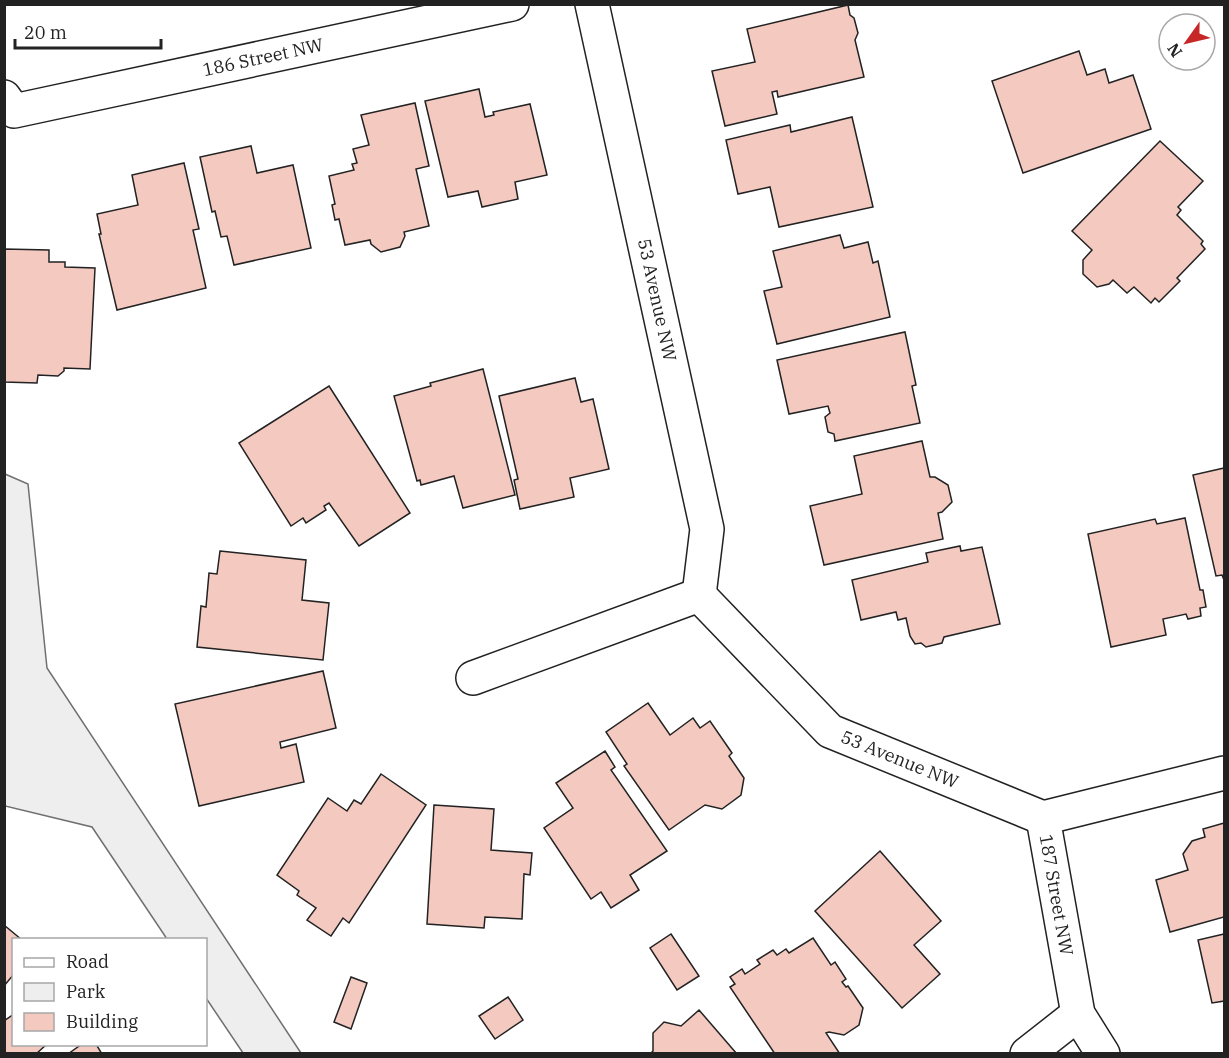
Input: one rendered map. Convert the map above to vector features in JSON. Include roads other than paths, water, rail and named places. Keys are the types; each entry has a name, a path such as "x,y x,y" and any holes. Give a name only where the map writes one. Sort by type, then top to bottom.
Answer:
{"street":[{"name":"186 Street NW","path":"9,104 512,4"},
{"name":"53 Avenue NW","path":"592,4 707,529 699,595 830,731 1042,818"},
{"path":"473,678 699,595"},
{"name":"187 Street NW","path":"1103,1053 1078,1014 1042,818 1224,773"},
{"path":"1027,1053 1078,1014"}]}
